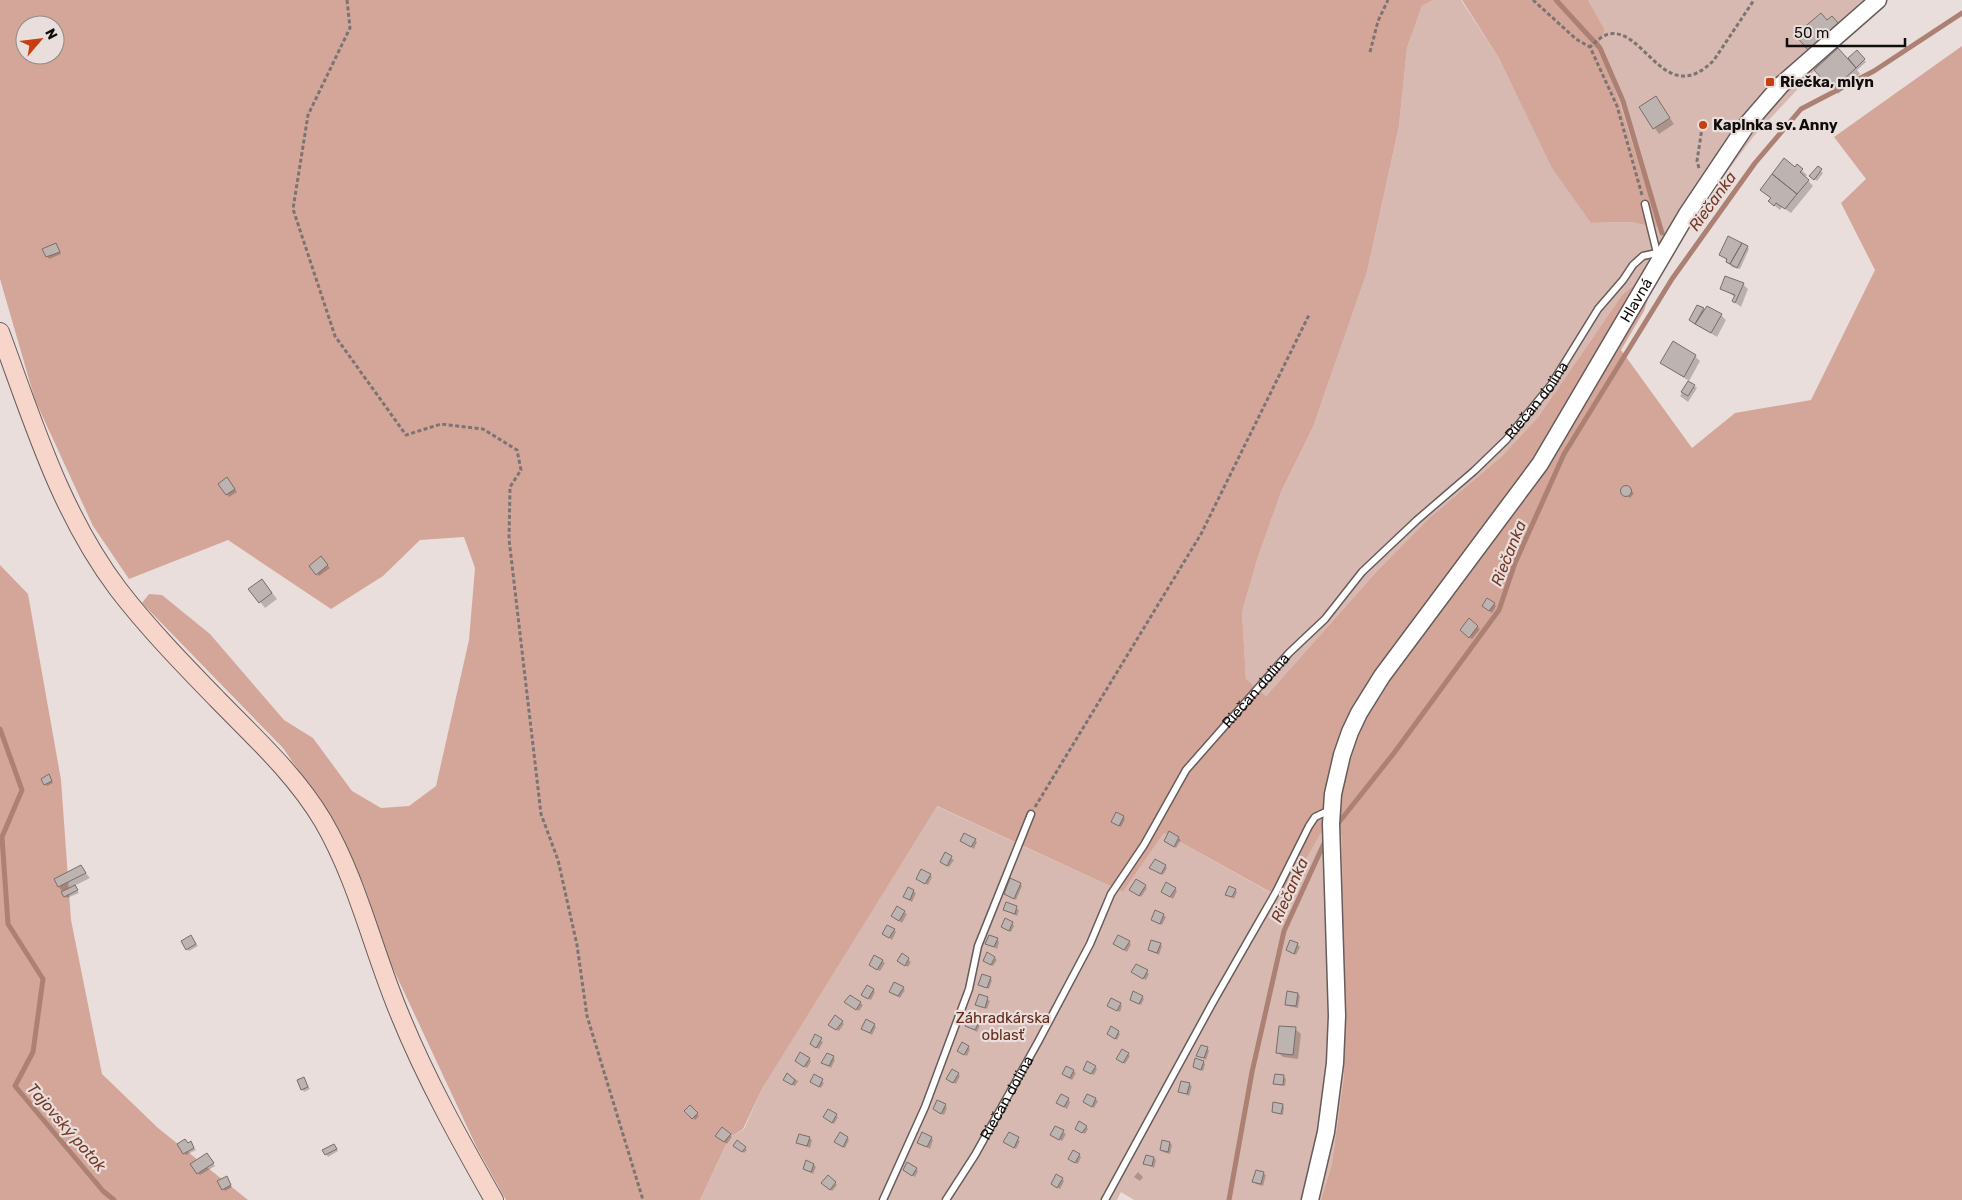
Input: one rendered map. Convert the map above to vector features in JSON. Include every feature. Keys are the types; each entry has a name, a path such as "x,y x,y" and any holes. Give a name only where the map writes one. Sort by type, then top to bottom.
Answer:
{"main road":[{"path":"0,332 54,478 74,521 95,554 124,596 182,661 276,759 302,791 323,822 355,891 386,979 418,1056 494,1200"}],"street":[{"name":"Hlavná","path":"1612,342 1659,255 1748,123 1781,85 1878,0"},
{"name":"Riečan dolina","path":"1310,1200 1327,1124 1336,1049 1331,823 1342,755 1359,713 1370,694 1534,472 1612,342"}],"lane":[{"path":"1645,204 1659,255"},
{"name":"Riečan dolina","path":"946,1200 980,1147 1038,1042 1090,944 1112,894 1144,845 1186,770 1289,654 1325,619 1362,572 1506,440 1551,385 1598,309 1623,280 1633,265 1643,256 1659,255"},
{"path":"883,1200 925,1107 969,989 980,940 1031,814"},
{"path":"1105,1200 1212,1002 1283,878 1309,826 1315,817 1331,823"}],"path":[{"path":"347,0 350,28 308,115 293,209 335,336 406,435 441,424 483,429 517,450 521,470 510,487 509,539 541,814 558,860 575,936 587,1016 643,1200"},
{"path":"1370,52 1378,21 1388,0"},
{"path":"1533,0 1576,39 1592,45 1617,106 1645,204"},
{"path":"1592,45 1610,34 1624,36 1669,71 1680,77 1690,76 1706,68 1714,60 1754,0"},
{"path":"1702,128 1698,166 1709,180"},
{"path":"1031,814 1201,534 1309,315"}],"green space":[{"path":"1433,0 1461,0 1500,60 1591,223 1630,222 1658,228 1600,42 1605,30 1588,0 1881,0 1753,137 1660,262 1622,295 1538,417 1502,456 1428,519 1377,571 1266,696 1246,679 1242,612 1258,557 1281,492 1313,427 1367,272 1399,126 1407,48 1422,6"},
{"name":"Záhradkárska oblasť","path":"936,806 1123,892 1164,833 1282,899 1321,833 1334,829 1343,835 1344,1076 1332,1163 1321,1200 1134,1200 1121,1192 1117,1200 700,1200 729,1138 744,1129 762,1089"}],"shaded area":[{"path":"0,0 1433,0 1422,6 1407,48 1399,126 1367,272 1313,427 1281,492 1258,557 1242,612 1246,679 1266,696 1377,571 1428,519 1502,456 1538,417 1622,295 1660,262 1644,311 1621,350 1692,448 1735,413 1811,400 1875,270 1841,203 1866,179 1834,137 1962,46 1962,1200 1321,1200 1332,1163 1344,1076 1342,835 1334,829 1321,833 1283,899 1164,833 1123,892 937,806 762,1089 743,1129 729,1138 700,1200 506,1200 477,1148 391,964 364,885 332,819 283,748 142,603 149,594 162,595 210,634 284,720 313,738 352,791 381,808 409,806 436,786 469,640 475,568 464,537 420,540 383,576 331,609 228,540 129,579 93,526 35,400 0,279"},
{"path":"1462,0 1588,0 1605,30 1600,42 1659,228 1630,222 1591,223 1552,168 1500,60"},
{"path":"0,565 28,594 61,780 71,920 102,1074 158,1128 248,1200 0,1200"}],"building":[{"path":"1821,13 1827,20 1832,16 1839,24 1809,51 1795,35"},
{"path":"1838,48 1856,68 1832,90 1814,70"},
{"path":"1857,50 1865,59 1856,68 1848,58"},
{"path":"1656,96 1670,118 1653,129 1639,107"},
{"path":"1784,158 1795,167 1797,164 1803,169 1800,172 1809,180 1797,194 1772,174"},
{"path":"1818,166 1822,169 1814,180 1809,176"},
{"path":"1772,174 1797,194 1785,209 1776,203 1774,206 1768,201 1771,198 1760,190"},
{"path":"1728,236 1742,243 1730,264 1726,262 1727,259 1719,255"},
{"path":"56,243 60,252 46,257 42,249"},
{"path":"1742,243 1748,246 1737,268 1730,264"},
{"path":"1725,276 1744,283 1735,303 1732,301 1735,295 1720,289"},
{"path":"1697,305 1704,308 1695,324 1689,320"},
{"path":"1707,306 1722,314 1711,333 1695,324"},
{"path":"1673,341 1696,355 1684,377 1660,363"},
{"path":"1688,381 1695,385 1688,396 1681,392"},
{"path":"227,477 235,489 226,495 218,484"},
{"path":"1624,486 1628,486 1631,491 1630,495 1624,496 1621,493 1621,489"},
{"path":"321,556 328,565 316,575 309,566"},
{"path":"262,579 272,593 259,603 248,589"},
{"path":"1487,598 1495,603 1489,611 1482,606"},
{"path":"1469,618 1478,626 1469,638 1460,630"},
{"path":"49,774 52,781 44,785 41,779"},
{"path":"1116,812 1124,816 1119,826 1111,822"},
{"path":"1169,831 1179,837 1174,847 1164,841"},
{"path":"964,833 976,839 971,847 960,841"},
{"path":"945,852 952,856 947,866 940,862"},
{"path":"1155,859 1166,865 1161,874 1149,868"},
{"path":"81,865 86,873 58,887 54,879"},
{"path":"921,869 931,874 925,884 916,879"},
{"path":"1010,878 1021,883 1014,899 1004,894"},
{"path":"1136,879 1146,885 1139,896 1129,890"},
{"path":"1166,882 1176,888 1170,897 1161,892"},
{"path":"75,885 78,890 64,897 61,892"},
{"path":"1229,886 1236,889 1232,897 1225,895"},
{"path":"908,887 914,890 910,900 903,897"},
{"path":"1006,902 1017,906 1015,914 1003,910"},
{"path":"897,906 905,911 899,921 891,916"},
{"path":"1155,910 1164,914 1160,924 1151,920"},
{"path":"1005,918 1013,922 1009,931 1001,927"},
{"path":"887,925 895,929 889,938 882,934"},
{"path":"191,935 196,944 186,950 181,941"},
{"path":"989,935 998,938 994,947 985,944"},
{"path":"1118,935 1130,941 1124,950 1113,944"},
{"path":"1151,940 1161,943 1157,953 1148,950"},
{"path":"1290,940 1298,943 1294,954 1286,950"},
{"path":"987,952 995,957 991,965 983,961"},
{"path":"902,953 909,958 905,966 897,961"},
{"path":"874,955 883,960 877,970 869,965"},
{"path":"1136,964 1148,970 1143,979 1131,972"},
{"path":"982,974 991,977 987,988 978,985"},
{"path":"894,982 904,987 898,996 889,992"},
{"path":"867,985 874,989 868,999 861,995"},
{"path":"1133,991 1143,996 1139,1004 1130,1000"},
{"path":"1287,991 1298,993 1296,1006 1285,1005"},
{"path":"979,994 988,997 985,1008 975,1005"},
{"path":"850,995 861,1002 856,1010 844,1002"},
{"path":"1111,998 1121,1003 1117,1011 1107,1006"},
{"path":"835,1015 843,1021 836,1030 828,1025"},
{"path":"969,1017 979,1022 975,1030 965,1026"},
{"path":"866,1019 875,1024 870,1033 861,1029"},
{"path":"1111,1026 1119,1031 1115,1039 1107,1034"},
{"path":"1279,1026 1296,1027 1293,1055 1276,1053"},
{"path":"815,1034 822,1038 816,1048 810,1044"},
{"path":"962,1042 969,1046 964,1055 957,1051"},
{"path":"1201,1045 1208,1047 1204,1058 1196,1056"},
{"path":"1122,1049 1129,1053 1123,1063 1116,1059"},
{"path":"800,1052 810,1058 804,1067 795,1061"},
{"path":"827,1053 834,1056 829,1066 821,1063"},
{"path":"1195,1058 1204,1061 1201,1070 1193,1067"},
{"path":"1087,1061 1096,1066 1091,1074 1083,1070"},
{"path":"1066,1066 1074,1070 1070,1078 1062,1074"},
{"path":"952,1069 959,1073 953,1083 946,1079"},
{"path":"787,1073 795,1080 792,1085 783,1080"},
{"path":"814,1074 823,1079 819,1087 810,1082"},
{"path":"1275,1074 1284,1075 1283,1085 1273,1084"},
{"path":"304,1077 308,1087 301,1090 297,1080"},
{"path":"1181,1081 1190,1083 1187,1094 1178,1092"},
{"path":"1061,1094 1069,1098 1064,1107 1056,1103"},
{"path":"1087,1094 1096,1098 1092,1107 1083,1102"},
{"path":"937,1100 946,1104 941,1114 933,1109"},
{"path":"1273,1102 1283,1104 1281,1114 1272,1112"},
{"path":"690,1105 698,1113 692,1119 684,1111"},
{"path":"828,1109 837,1114 832,1123 823,1117"},
{"path":"1079,1121 1087,1126 1082,1133 1075,1129"},
{"path":"1055,1126 1064,1130 1059,1140 1050,1135"},
{"path":"722,1127 731,1134 724,1142 715,1136"},
{"path":"840,1132 848,1137 843,1147 834,1142"},
{"path":"922,1132 932,1137 927,1147 917,1143"},
{"path":"1009,1132 1019,1137 1014,1148 1003,1142"},
{"path":"799,1134 810,1137 807,1146 796,1143"},
{"path":"185,1139 188,1143 191,1141 194,1148 183,1154 177,1144"},
{"path":"737,1140 746,1147 742,1152 733,1146"},
{"path":"1162,1140 1170,1142 1168,1152 1160,1150"},
{"path":"334,1144 337,1149 325,1155 322,1150"},
{"path":"1073,1150 1080,1154 1075,1163 1068,1159"},
{"path":"207,1153 214,1163 197,1174 190,1164"},
{"path":"1146,1155 1154,1157 1152,1166 1143,1164"},
{"path":"806,1160 814,1164 811,1172 803,1169"},
{"path":"907,1162 917,1168 912,1176 903,1170"},
{"path":"1256,1170 1264,1172 1261,1184 1252,1182"},
{"path":"1056,1174 1063,1178 1057,1188 1051,1184"},
{"path":"828,1175 836,1182 830,1190 821,1183"},
{"path":"227,1176 231,1185 222,1190 217,1181"}],"waterway":[{"path":"1556,0 1600,48 1623,101 1662,233"},
{"name":"Riečanka","path":"1336,826 1394,753 1499,610 1515,563 1564,454 1672,279 1755,163 1801,109 1874,71 1962,13"},
{"name":"Tajovský potok","path":"0,729 22,790 2,837 8,924 43,979 33,1052 15,1086 103,1191 114,1200"},
{"name":"Riečanka","path":"1229,1200 1252,1072 1284,931 1326,839"}],"place":[{"name":"Riečka, mlyn","path":"1770,82"},
{"name":"Kaplnka sv. Anny","path":"1703,125"}]}
